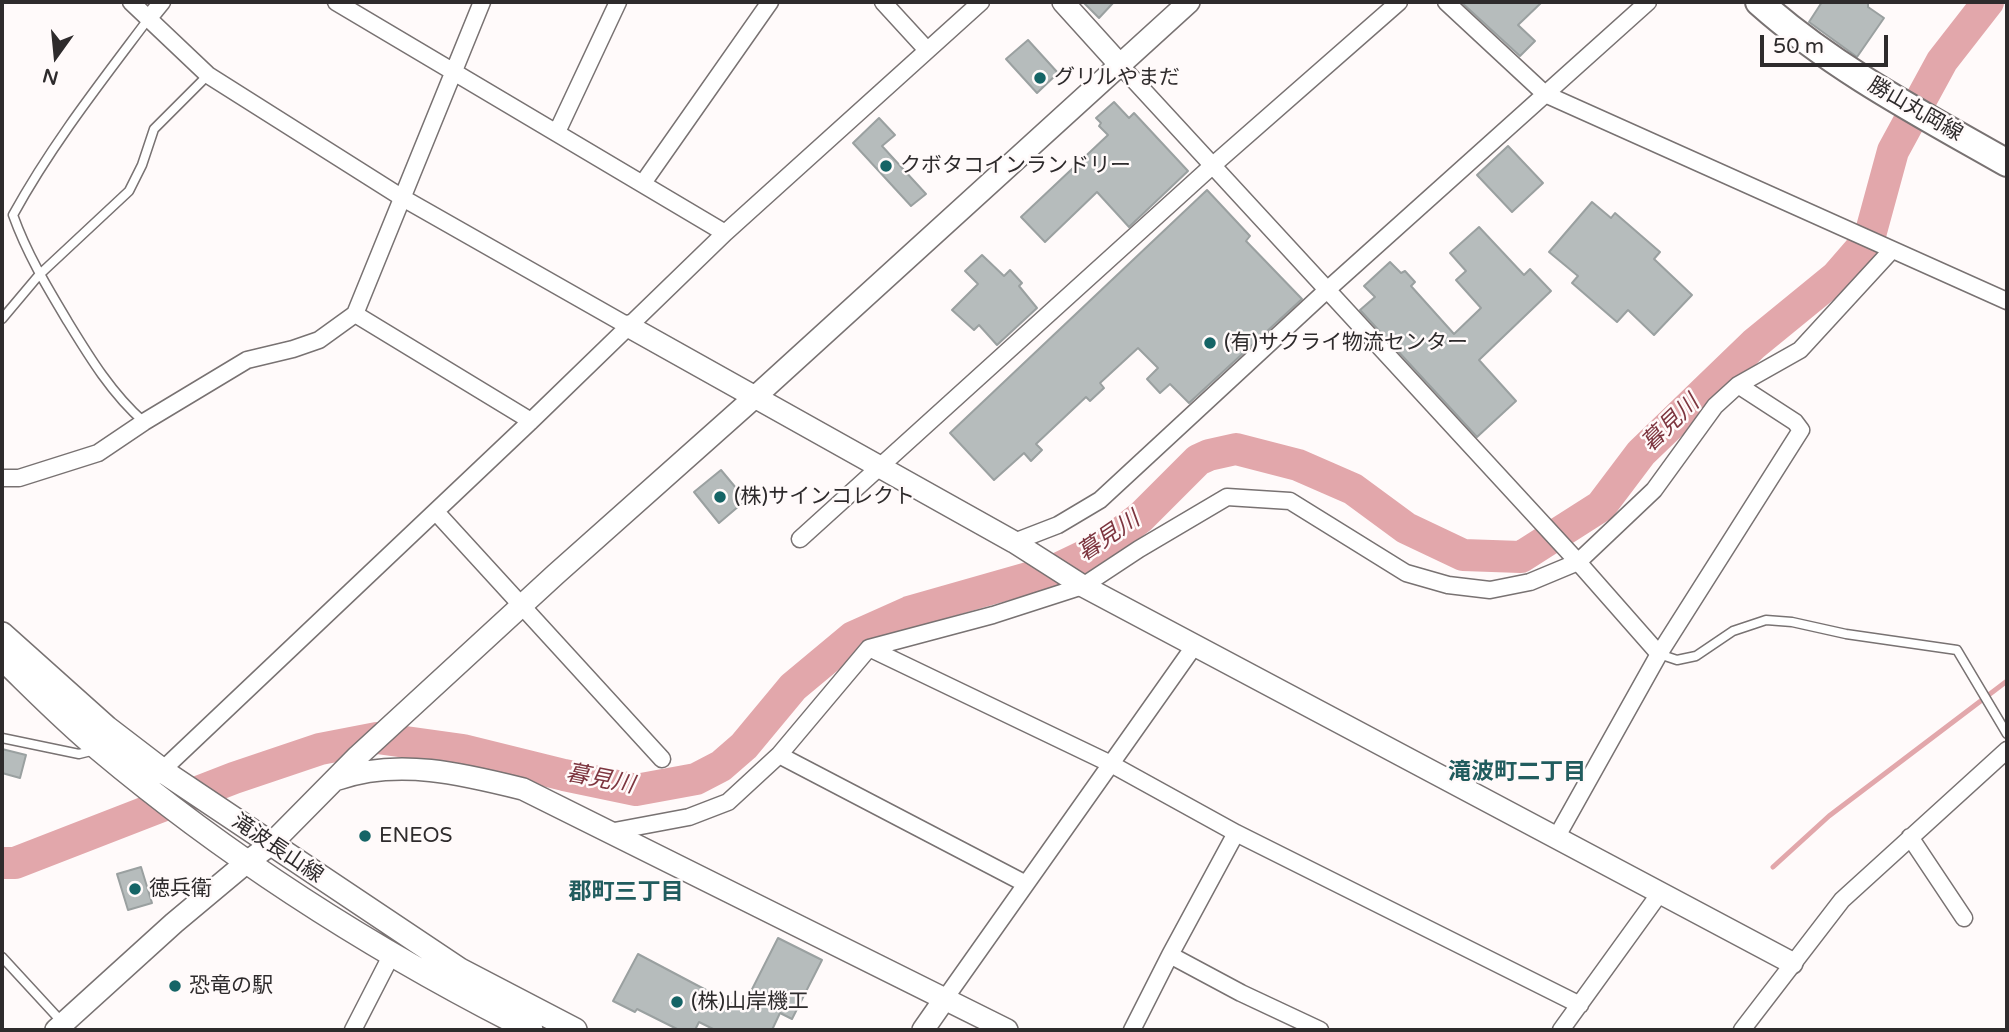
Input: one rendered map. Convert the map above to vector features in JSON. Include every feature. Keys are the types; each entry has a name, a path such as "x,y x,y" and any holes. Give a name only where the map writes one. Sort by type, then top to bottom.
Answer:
{"main road":[{"name":"勝山丸岡線","path":"1759,2 1788,28 1838,64 2007,163"},
{"name":"滝波長山線","path":"2,634 158,777 196,824 247,862 392,954 531,1030"},
{"name":"滝波長山線","path":"2,658 98,749 158,777 220,811 460,970 575,1030"}],"street":[{"path":"131,2 208,75 401,197 1018,545 1083,586 1791,963"},
{"path":"149,18 162,2"},
{"path":"336,2 726,233"},
{"path":"2,478 19,478 99,453 144,422 247,360 319,340 355,314 482,2"},
{"path":"557,132 618,2"},
{"path":"643,183 770,2"},
{"path":"883,2 927,50"},
{"path":"158,777 726,233 981,2"},
{"path":"1063,2 1578,562 1659,654"},
{"path":"66,1028 174,923 270,845 358,756 1189,2"},
{"path":"800,540 1212,166 1399,2"},
{"path":"1446,2 1545,94 2007,301"},
{"path":"1018,545 1100,500 1327,290 1648,2"},
{"path":"609,832 689,817 729,802 779,755 869,648 993,615 1083,586 1227,498 1290,501 1406,573 1448,585 1490,590 1530,582 1578,562 1654,490 1715,406 1738,385 1800,350 1886,248"},
{"path":"355,314 531,421"},
{"path":"1556,838 1659,654 1801,430 1795,422 1738,385"},
{"path":"436,512 662,759"},
{"path":"923,1030 1195,645"},
{"path":"869,648 1111,764 1236,833 1580,1005"},
{"path":"1742,1030 1842,900 2007,750"},
{"path":"779,755 1026,884"},
{"path":"334,780 358,772 403,769 463,774 523,789 1007,1030"},
{"path":"1132,1030 1236,833"},
{"path":"1910,837 1964,918"},
{"path":"1561,1030 1660,893"},
{"path":"353,1030 392,954"},
{"path":"1170,955 1241,993 1320,1030"}],"lane":[{"path":"144,422 131,411 96,368 39,275 24,246 13,215 38,169 114,62 149,18"},
{"path":"2,319 39,275 129,191 142,165 154,129 208,75"},
{"path":"1659,654 1677,660 1696,656 1733,631 1766,620 1957,650 2007,734"},
{"path":"2,738 79,754 98,749"},
{"path":"2,957 66,1028"}],"building":[{"path":"1083,2 1114,2 1099,18"},
{"path":"1461,2 1542,2 1518,25 1535,41 1520,56"},
{"path":"1822,2 1868,2 1868,7 1884,18 1857,57 1809,22"},
{"path":"1028,40 1058,73 1037,93 1006,59"},
{"path":"1114,102 1129,118 1134,113 1188,171 1129,227 1097,192 1045,242 1021,217 1108,135 1099,126 1101,123 1096,118"},
{"path":"879,118 895,135 882,146 926,194 911,206 853,143"},
{"path":"1508,146 1543,183 1512,212 1477,175"},
{"path":"1207,190 1250,236 1246,241 1302,299 1189,403 1170,384 1160,393 1147,379 1158,368 1138,348 1100,383 1104,388 1090,401 1086,397 1036,444 1042,450 1031,461 1024,453 994,480 950,433"},
{"path":"1592,202 1611,218 1615,213 1660,252 1654,259 1692,295 1654,335 1628,310 1617,322 1572,283 1578,276 1549,252"},
{"path":"1479,227 1524,275 1530,269 1551,291 1479,360 1516,401 1477,437 1360,310 1375,297 1364,286 1390,262 1401,273 1405,271 1415,282 1411,286 1454,334 1481,308 1456,280 1466,271 1450,253"},
{"path":"982,255 1004,276 1010,270 1022,283 1019,286 1037,308 997,345 979,325 974,330 952,310 978,284 965,271"},
{"path":"721,470 746,500 719,523 694,492"},
{"path":"2,749 26,755 20,778 2,773"},
{"path":"141,867 152,903 128,910 117,874"},
{"path":"778,938 822,960 792,1019 780,1013 772,1030 715,1030 699,1022 695,1030 679,1030 637,1009 635,1012 613,1001 638,954 742,1009"}],"waterway":[{"name":"暮見川","path":"2,863 15,863 234,778 320,749 377,738 463,750 636,790 696,779 721,766 744,746 793,687 853,637 909,612 1053,571 1101,548 1141,517 1198,460 1236,449 1298,465 1353,489 1406,528 1463,555 1521,557 1601,506 1641,453 1754,344 1836,277 1869,239 1893,151 1942,61 1988,2"},
{"path":"1773,867 1829,816 2007,681"}],"place":[{"name":"グリルやまだ","path":"1040,78"},
{"name":"クボタコインランドリー","path":"886,166"},
{"name":"(有)サクライ物流センター","path":"1210,343"},
{"name":"(株)サインコレクト","path":"720,497"},
{"name":"ENEOS","path":"365,836"},
{"name":"徳兵衛","path":"135,889"},
{"name":"恐竜の駅","path":"175,986"},
{"name":"(株)山岸機工","path":"677,1002"}],"district":[{"name":"滝波町二丁目","path":"1517,773"},
{"name":"郡町三丁目","path":"626,893"}]}
